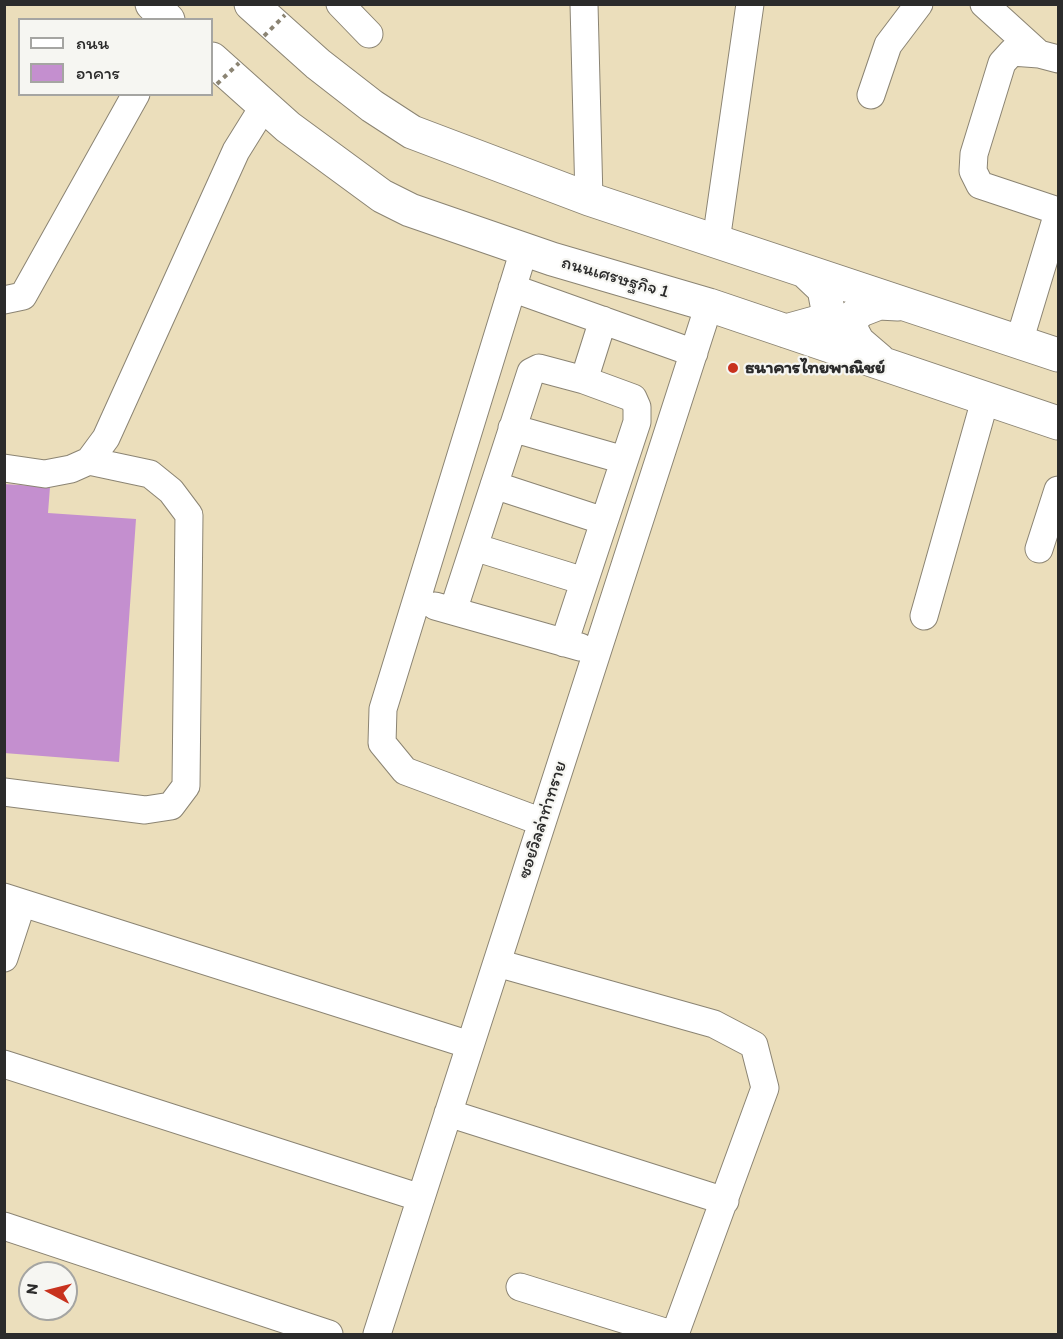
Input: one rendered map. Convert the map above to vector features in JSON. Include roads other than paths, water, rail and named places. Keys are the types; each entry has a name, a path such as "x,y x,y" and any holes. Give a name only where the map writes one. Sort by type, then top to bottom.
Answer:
{"main road":[{"path":"152,4 166,18"},
{"path":"251,4 318,64 372,106 412,132 589,199 1059,355"},
{"name":"ถนนเศรษฐกิจ 1","path":"222,69 288,127 382,196 410,210 524,250 709,305 985,400 1059,423"},
{"path":"786,331 822,321 828,310 824,290 805,271"},
{"path":"883,363 858,342 851,330 852,318 861,310 879,303 902,304"}],"street":[{"path":"340,4 369,34"},
{"path":"584,4 589,199"},
{"path":"717,241 750,4"},
{"path":"871,95 888,45 919,4"},
{"path":"984,4 1049,57"},
{"path":"1019,342 1059,212 980,185 973,171 974,154 1002,63 1012,52 1049,57"},
{"path":"4,300 23,296 135,96"},
{"path":"4,468 45,474 71,469 89,461 106,438 236,151 264,106"},
{"path":"524,250 383,709 382,743 405,771 542,822"},
{"path":"512,288 694,353"},
{"name":"ซอยวิลล่าท่าทราย","path":"377,1335 709,305"},
{"path":"584,380 603,320"},
{"path":"453,611 531,372 539,368 584,380 633,398 637,407 637,422 564,643"},
{"path":"924,616 985,400"},
{"path":"512,428 624,460"},
{"path":"4,792 145,810 171,806 186,786 189,514 171,491 150,474 89,461"},
{"path":"494,485 604,521"},
{"path":"1039,549 1059,490"},
{"path":"474,548 585,581"},
{"path":"416,601 597,652"},
{"path":"4,958 14,900 470,1045"},
{"path":"497,963 714,1024 754,1046 765,1088 725,1201 673,1335 520,1287"},
{"path":"4,1064 421,1198"},
{"path":"448,1113 725,1201"},
{"path":"4,1226 329,1335"}],"place":[{"name":"ธนาคารไทยพาณิชย์","path":"733,368"}]}
